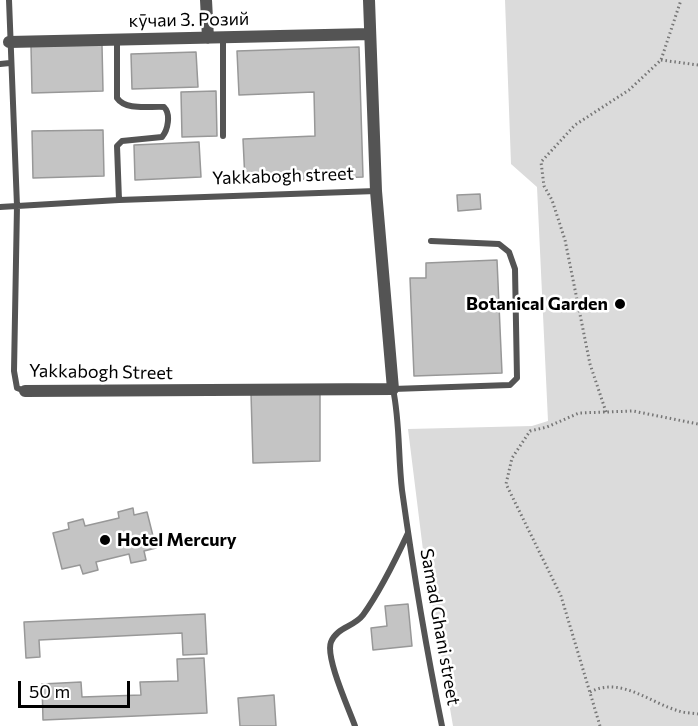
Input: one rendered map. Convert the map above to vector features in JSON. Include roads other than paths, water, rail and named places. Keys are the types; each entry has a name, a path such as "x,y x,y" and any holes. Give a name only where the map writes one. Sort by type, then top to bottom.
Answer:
{"street":[{"path":"206,0 208,38"},
{"name":"Yakkabogh street","path":"369,0 376,191"},
{"name":"кӯчаи З. Розий","path":"9,42 370,34"},
{"path":"376,191 393,389"},
{"name":"Yakkabogh Street","path":"25,391 393,389"}],"lane":[{"name":"Yakkabogh Street","path":"9,0 17,206 14,371 17,388 25,391"},
{"path":"223,38 224,136"},
{"path":"117,40 117,98 120,103 129,106 164,107 168,116 162,137 122,141 117,146 119,200"},
{"path":"0,64 10,63"},
{"name":"Yakkabogh street","path":"0,207 119,200 376,191"},
{"path":"393,389 495,387 510,385 517,378 514,269 509,252 499,244 431,241"},
{"name":"Samad Ghani street","path":"393,389 408,533 442,726"},
{"name":"Samad Ghani street","path":"355,726 330,656 331,642 339,630 361,618 395,561 408,533"}],"place":[{"name":"Botanical Garden","path":"620,304"},
{"name":"Hotel Mercury","path":"105,540"}]}
